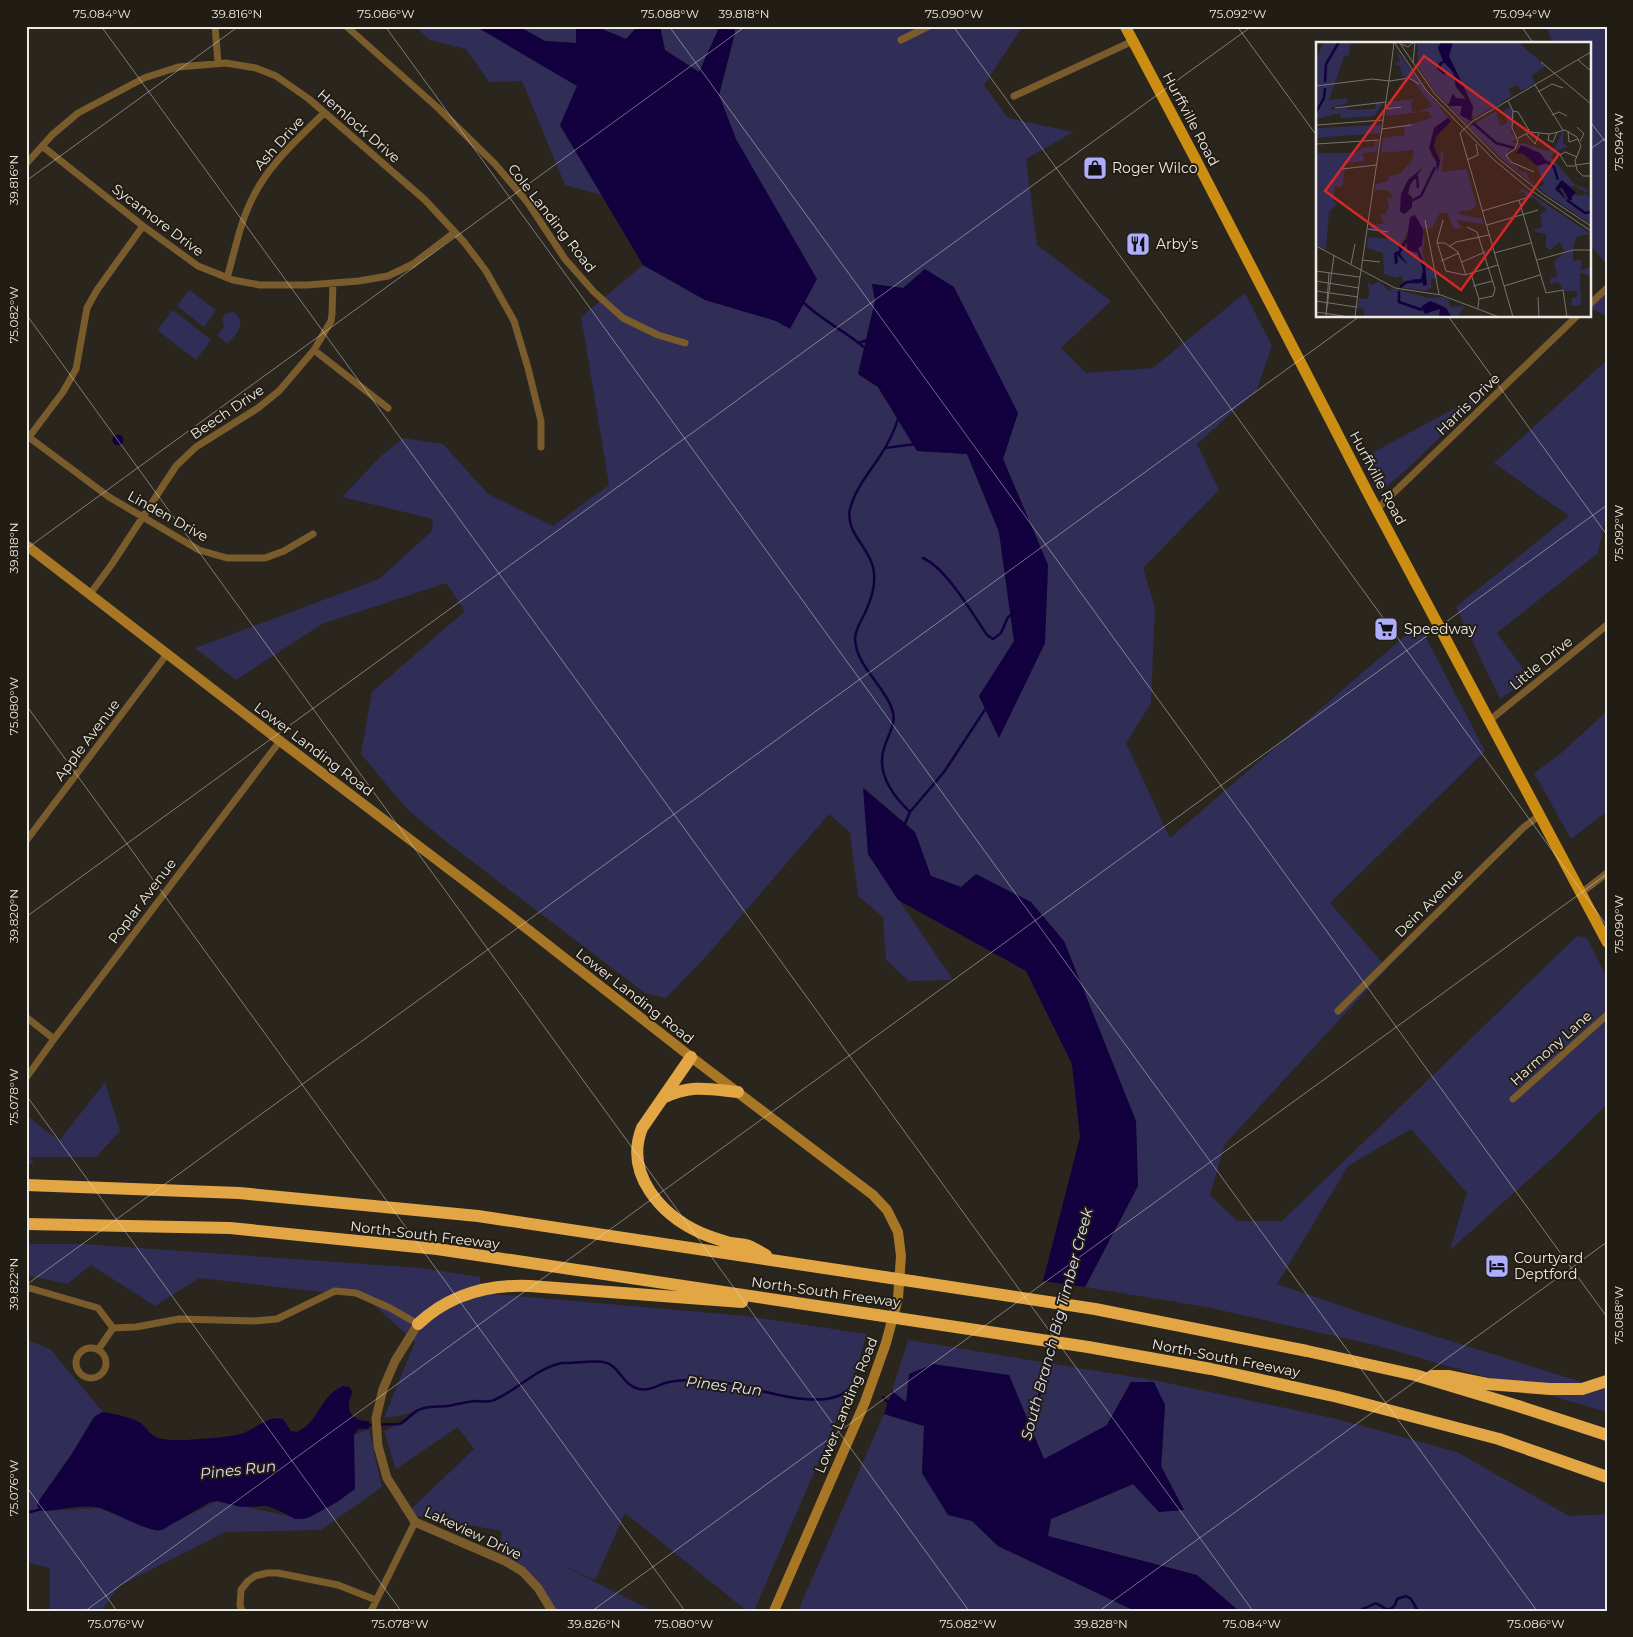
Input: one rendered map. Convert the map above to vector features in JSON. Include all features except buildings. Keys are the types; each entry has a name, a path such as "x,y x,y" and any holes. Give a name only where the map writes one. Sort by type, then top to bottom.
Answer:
{"highway":[{"path":"691,1057 645,1121 638,1143 637,1157 640,1174 653,1197 669,1213 695,1230 724,1241 748,1246 777,1260"},
{"path":"661,1099 675,1092 696,1088 738,1092"},
{"name":"North-South Freeway","path":"26,1185 238,1193 468,1215 1095,1309 1261,1341 1415,1375 1607,1434"},
{"name":"North-South Freeway","path":"26,1224 230,1228 437,1249 1088,1347 1211,1369 1338,1397 1498,1439 1607,1477"},
{"path":"418,1324 448,1301 476,1291 504,1286 594,1290 720,1301 788,1302"},
{"path":"1415,1375 1448,1376 1487,1384 1550,1390 1582,1389 1607,1381"}],"main road":[{"name":"Hurffville Road","path":"1125,26 1377,510 1607,942"},
{"name":"Lower Landing Road","path":"26,545 880,1201 887,1210 898,1232 901,1256 898,1298 886,1343 865,1402 774,1611"}],"street":[{"path":"215,26 218,63"},
{"name":"Cole Landing Road","path":"346,26 437,107 495,164 528,203 565,260 594,292 623,318 658,336 684,343"},
{"path":"901,40 929,26"},
{"path":"1014,96 1133,41"},
{"name":"Hemlock Drive","path":"26,164 52,135 78,113 144,78 178,67 218,63 256,68 276,76 308,99 425,200 455,232 486,271 514,322 541,421 541,448"},
{"name":"Ash Drive","path":"227,278 244,220 253,197 266,174 324,113"},
{"name":"Sycamore Drive","path":"42,146 143,226 198,266 233,280 260,285 333,283"},
{"path":"28,436 63,392 76,369 86,308 143,226"},
{"path":"333,283 388,276 413,264 455,232"},
{"name":"Beech Drive","path":"90,594 144,517 176,466 196,447 258,408 280,391 314,350 332,314 333,283"},
{"path":"1590,303 1607,288"},
{"name":"Harris Drive","path":"1377,510 1575,318"},
{"path":"314,350 388,408"},
{"name":"Linden Drive","path":"28,436 109,497 199,550 227,558 265,558 284,551 313,534"},
{"name":"Little Drive","path":"1490,720 1607,625"},
{"name":"Apple Avenue","path":"26,841 168,654"},
{"name":"Poplar Avenue","path":"26,1078 280,741"},
{"name":"Dein Avenue","path":"1338,1011 1517,833 1540,815"},
{"path":"1581,893 1607,873"},
{"name":"Harmony Lane","path":"1513,1099 1607,1015"},
{"path":"26,1017 54,1039"},
{"path":"26,1287 98,1308 113,1328"},
{"path":"113,1328 136,1327 179,1318 254,1321 277,1319 335,1291 356,1293 390,1308 418,1324"},
{"name":"Lakeview Drive","path":"418,1324 395,1361 383,1389 376,1418 378,1446 387,1478 415,1522 505,1561 522,1571 538,1588 552,1611"},
{"path":"98,1350 113,1328"},
{"path":"98,1350 105,1356 105,1370 98,1377 88,1378 78,1369 77,1359 83,1351 98,1350"},
{"path":"371,1611 415,1522"},
{"path":"242,1611 240,1605 241,1590 255,1576 267,1573 278,1573 338,1585 376,1600"}],"shaded area":[{"path":"415,26 475,26 577,86 560,126 602,195 565,185 522,81 489,82 466,49 430,40"},
{"path":"518,26 576,26 577,43 545,41"},
{"path":"595,26 638,26 626,39"},
{"path":"660,26 715,26 718,30 699,72 665,50"},
{"path":"734,26 1023,26 984,85 1008,118 1073,132 1026,159 1037,245 1111,301 1061,348 1086,373 1153,368 1245,293 1272,346 1256,391 1197,444 1219,490 1143,568 1155,608 1151,703 1126,743 1170,838 1419,624 1485,751 1330,903 1387,968 1225,1144 1210,1195 1237,1221 1282,1221 1577,936 1587,938 1607,978 1607,1104 1556,1155 1450,1250 1467,1193 1411,1129 1348,1166 1277,1284 1368,1315 1607,1390 1607,1412 1375,1345 1206,1307 1085,1287 1138,1186 1136,1121 1064,941 961,887 931,876 915,832 864,788 868,854 953,980 909,981 886,960 883,917 858,896 850,832 829,814 710,952 666,998 645,993 448,843 407,809 361,754 372,692 465,611 446,583 322,624 236,680 195,648 379,579 432,531 433,519 342,497 380,457 403,438 443,444 488,494 553,526 609,485 581,317 643,265 705,300 776,321 790,328 736,139 719,95 735,33","holes":["925,270 1018,413 1003,459 1048,565 1045,643 999,737 979,696 1014,641 999,532 967,454 917,451 878,387 858,374 875,301 872,284 903,288"]},
{"path":"1545,26 1607,26 1607,265 1590,244 1590,42 1553,42"},
{"path":"189,290 216,310 204,327 177,306"},
{"path":"1607,292 1607,316 1590,308"},
{"path":"173,310 211,340 196,360 157,330"},
{"path":"234,312 238,316 240,325 237,333 227,344 217,335 224,327 222,318 225,314"},
{"path":"1607,360 1607,510 1598,553 1497,633 1530,678 1500,699 1456,607 1569,516 1494,463"},
{"path":"1481,394 1482,397 1406,470 1379,493 1361,459"},
{"path":"1607,711 1607,811 1571,839 1534,773 1559,755"},
{"path":"105,1082 120,1131 96,1157 30,1157 34,1164 26,1164 26,1115 59,1141"},
{"path":"26,1244 83,1244 421,1268 480,1277 481,1293 746,1316 867,1334 849,1392 754,1611 747,1611 625,1513 595,1580 560,1564 652,1611 552,1611 533,1583 498,1555 502,1531 406,1514 474,1449 458,1427 396,1469 384,1431 420,1412 384,1418 415,1342 365,1297 199,1278 155,1306 91,1265 67,1284 26,1275"},
{"path":"26,1339 50,1349 103,1412 43,1511 99,1508 157,1531 217,1501 303,1519 354,1490 354,1435 369,1429 382,1487 321,1530 225,1532 119,1586 101,1611 50,1611 50,1568 26,1562"},
{"path":"908,1340 1158,1381 1337,1419 1457,1452 1569,1516 1607,1514 1607,1611 1239,1611 1197,1575 1047,1536 1051,1519 1134,1484 1159,1512 1165,1405 1131,1382 1107,1425 1044,1460 1009,1375 906,1403 892,1391"},
{"path":"884,1414 924,1426 922,1473 948,1515 972,1521 998,1546 1135,1611 798,1611"}],"water":[{"path":"475,26 518,26 545,41 576,43 576,26 595,26 626,39 638,26 660,26 665,50 699,72 718,30 715,26 734,26 735,33 719,95 736,139 817,279 790,329 776,321 705,300 643,265 560,125 577,86"},
{"path":"925,269 954,287 1018,413 1003,459 1048,565 1045,643 999,738 979,696 1014,641 999,532 967,454 917,451 878,387 858,374 875,301 872,284 903,288"},
{"path":"118,434 124,440 118,446 112,440"},
{"path":"863,788 915,832 931,876 961,887 976,874 1031,902 1064,941 1136,1121 1138,1186 1085,1287 1043,1281 1080,1137 1072,1064 1026,971 898,900 868,854"},
{"path":"933,1364 1009,1375 1044,1459 1107,1425 1131,1382 1154,1382 1165,1405 1161,1466 1184,1510 1159,1512 1133,1484 1051,1519 1048,1536 1197,1575 1239,1611 1135,1611 998,1546 972,1521 948,1515 922,1473 924,1426 884,1414 892,1391 906,1402 909,1374"},
{"path":"343,1386 349,1387 352,1391 349,1408 352,1415 358,1419 369,1421 369,1429 358,1429 354,1435 355,1489 337,1502 310,1517 295,1519 267,1506 241,1507 217,1501 210,1502 162,1530 156,1530 141,1526 100,1508 80,1507 42,1511 37,1506 94,1417 102,1412 134,1420 142,1424 154,1436 167,1440 224,1437 244,1433 268,1420 278,1418 283,1419 291,1431 297,1432 310,1422 335,1390"}],"waterway":[{"name":"South Branch Big Timber Creek","path":"802,301 865,348"},
{"name":"South Branch Big Timber Creek","path":"859,343 867,340"},
{"path":"898,419 886,447 855,495 849,517 854,532 867,552 874,573 874,586 871,598 856,633 857,649 865,667 883,692 892,709 894,718 882,755 882,764 887,782 897,798 910,812"},
{"path":"885,448 915,444"},
{"path":"923,558 950,581 987,635 993,639 1001,633 1008,617 1013,614"},
{"name":"South Branch Big Timber Creek","path":"904,826 910,812 944,772 986,708"},
{"name":"South Branch Big Timber Creek","path":"1063,1301 1066,1282"},
{"name":"South Branch Big Timber Creek","path":"1055,1338 1061,1309"},
{"name":"South Branch Big Timber Creek","path":"1029,1427 1053,1346"},
{"name":"Pines Run","path":"366,1425 399,1424 418,1410 424,1408 475,1401 492,1401 503,1396 544,1369 562,1363 597,1361 607,1363 615,1368 629,1384 639,1389 649,1389 676,1381 709,1380 777,1395 817,1400 838,1396 861,1384"},
{"name":"Pines Run","path":"883,1397 890,1405"},
{"name":"Pines Run","path":"26,1513 42,1509"},
{"path":"1362,1609 1374,1604 1391,1609 1397,1599 1406,1596 1411,1599 1418,1611"}],"place":[{"name":"Roger Wilco","path":"1095,168"},
{"name":"Arby's","path":"1138,244"},
{"name":"Speedway","path":"1386,629"},
{"name":"Courtyard Deptford","path":"1497,1266"}]}
